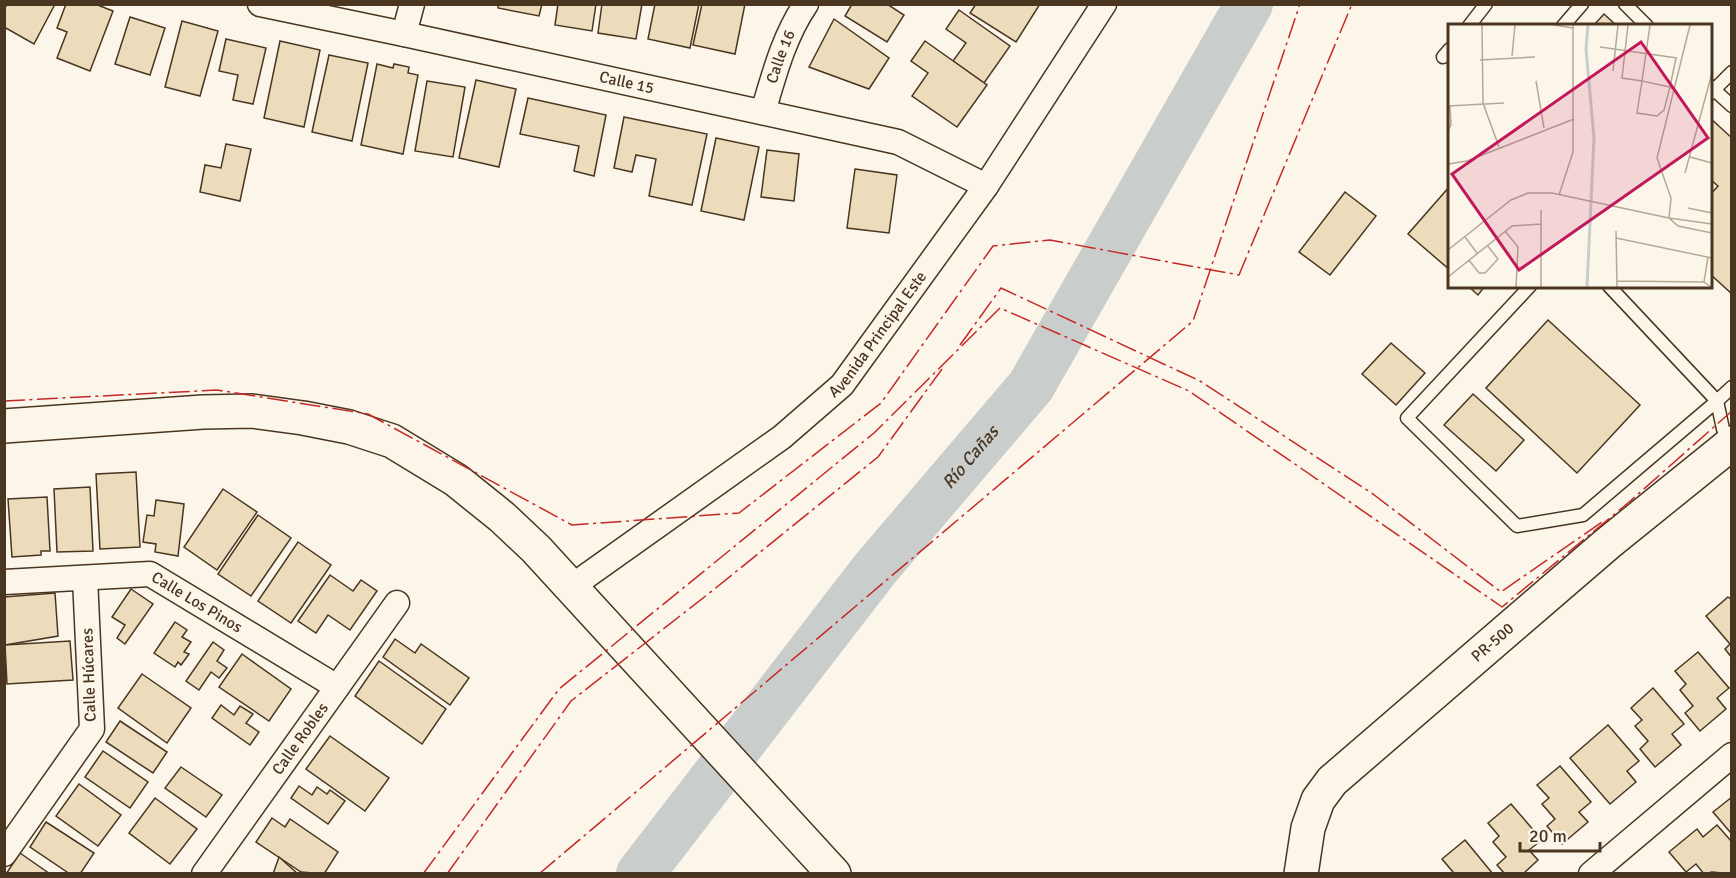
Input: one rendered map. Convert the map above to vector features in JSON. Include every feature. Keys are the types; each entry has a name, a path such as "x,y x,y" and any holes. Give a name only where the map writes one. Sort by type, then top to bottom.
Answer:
{"highway":[{"path":"4,426 203,412 252,411 303,418 350,428 392,441 456,480 502,517 571,587 826,865"},
{"name":"PR-500","path":"1301,873 1308,828 1318,800 1332,781 1607,544 1731,443"}],"street":[{"name":"Calle 15","path":"260,4 898,142 986,186"},
{"path":"404,34 412,4"},
{"name":"Calle 16","path":"763,112 795,20 806,4"},
{"name":"Avenida Principal Este","path":"571,587 782,437 842,385 986,186 1104,4"},
{"name":"Calle Los Pinos","path":"4,582 150,574 337,687"},
{"name":"Calle Húcares","path":"4,854 92,729 85,578"},
{"name":"Calle Robles","path":"204,873 397,603"},
{"path":"1590,873 1731,755"}],"lane":[{"path":"1471,24 1486,4"},
{"path":"1565,24 1582,4"},
{"path":"1625,4 1645,24"},
{"path":"1731,72 1712,90 1731,106"},
{"path":"1528,288 1407,418 1517,526 1583,515 1731,387"},
{"path":"1611,288 1717,401 1723,429 1731,443"}],"building":[{"path":"7,4 55,4 34,44 4,27 4,10"},
{"path":"66,4 95,4 113,11 90,71 57,58 67,32 57,28"},
{"path":"498,4 542,4 539,16 498,8"},
{"path":"558,4 596,4 592,31 555,25"},
{"path":"602,4 642,4 636,39 598,33"},
{"path":"655,4 699,4 690,48 648,39"},
{"path":"702,4 745,4 735,54 693,45"},
{"path":"852,4 887,4 904,15 887,42 845,16"},
{"path":"976,4 1040,4 1016,42 970,13"},
{"path":"959,10 1010,46 984,83 953,61 966,43 946,29"},
{"path":"1604,14 1615,24 1595,24"},
{"path":"130,17 165,28 150,75 115,64"},
{"path":"834,19 889,58 869,89 809,67"},
{"path":"182,21 218,31 200,96 165,87"},
{"path":"226,39 266,48 253,104 233,100 238,75 219,71"},
{"path":"280,41 320,50 304,127 264,118"},
{"path":"925,41 987,85 957,127 912,96 928,73 911,61"},
{"path":"329,55 368,63 352,141 312,132"},
{"path":"377,64 393,68 394,64 409,67 408,73 418,75 403,154 361,145"},
{"path":"476,80 516,89 499,167 459,158"},
{"path":"427,81 465,87 453,157 415,151"},
{"path":"528,98 606,115 594,176 574,171 579,146 520,134"},
{"path":"624,117 707,134 692,205 649,196 656,159 636,155 632,172 614,168"},
{"path":"1712,120 1732,138 1732,294 1712,276 1712,193 1718,186 1712,181"},
{"path":"716,138 759,147 744,220 701,211"},
{"path":"226,144 251,149 240,201 200,192 205,165 221,168"},
{"path":"767,150 799,154 794,201 761,197"},
{"path":"855,169 897,175 889,233 847,228"},
{"path":"1448,188 1448,268 1408,234"},
{"path":"1345,192 1376,216 1330,275 1299,252"},
{"path":"1470,288 1483,288 1478,295"},
{"path":"1548,320 1640,405 1577,473 1486,388"},
{"path":"1391,343 1425,373 1396,405 1362,374"},
{"path":"1473,394 1524,440 1496,471 1444,425"},
{"path":"136,472 140,547 100,549 96,474"},
{"path":"90,487 93,551 57,552 54,489"},
{"path":"223,489 257,512 217,570 184,547"},
{"path":"47,497 50,551 41,551 41,555 12,557 8,499"},
{"path":"156,500 184,504 178,556 155,552 156,544 143,542 147,515 154,516"},
{"path":"258,515 291,538 251,596 218,574"},
{"path":"298,542 331,565 291,623 258,601"},
{"path":"330,575 353,591 361,580 377,591 350,630 328,615 316,633 298,621"},
{"path":"131,589 153,604 125,644 117,638 125,625 112,617"},
{"path":"55,593 58,636 5,645 4,597"},
{"path":"1728,597 1732,600 1732,658 1725,649 1730,644 1706,616"},
{"path":"175,622 187,630 182,637 191,642 184,652 189,654 181,665 178,662 175,667 154,653"},
{"path":"395,639 415,653 421,644 469,678 450,705 383,657"},
{"path":"70,641 73,680 7,684 5,645"},
{"path":"213,642 224,650 217,661 227,668 219,678 211,672 199,690 186,681"},
{"path":"1698,652 1729,688 1717,698 1726,709 1700,731 1685,713 1693,706 1680,690 1686,684 1675,671"},
{"path":"242,654 291,689 269,721 219,687"},
{"path":"379,661 446,709 422,744 355,696"},
{"path":"142,674 191,708 167,743 118,708"},
{"path":"1653,688 1684,724 1672,734 1681,745 1655,767 1640,749 1648,741 1635,726 1642,720 1631,708"},
{"path":"221,705 234,715 240,706 253,714 246,723 259,732 250,745 212,718"},
{"path":"120,721 167,752 153,773 106,742"},
{"path":"1608,725 1639,761 1627,771 1636,782 1610,804 1570,758"},
{"path":"330,736 389,778 365,811 306,769"},
{"path":"103,751 148,782 130,808 85,777"},
{"path":"1560,766 1591,802 1579,812 1588,822 1562,844 1547,826 1555,819 1542,804 1549,798 1537,785"},
{"path":"181,767 222,795 206,817 165,788"},
{"path":"79,784 121,815 98,846 56,816"},
{"path":"299,786 312,795 317,787 327,794 330,790 345,801 328,824 291,798"},
{"path":"1732,797 1732,830 1730,832 1713,812"},
{"path":"155,798 197,829 170,864 129,833"},
{"path":"1511,804 1542,840 1529,850 1538,860 1523,874 1505,874 1497,865 1506,857 1493,842 1499,836 1488,823"},
{"path":"272,818 285,827 290,819 338,852 324,874 301,872 256,842"},
{"path":"46,822 94,853 80,874 70,874 30,847"},
{"path":"1717,825 1732,842 1732,874 1712,872 1704,874 1696,864 1686,872 1669,852 1697,829 1703,837"},
{"path":"1465,840 1493,874 1451,874 1453,872 1442,859"},
{"path":"20,853 50,874 6,874"},
{"path":"279,857 298,874 273,874"}],"waterway":[{"name":"Río Cañas","path":"640,874 875,569 1031,386 1249,4"}],"power":[{"path":"539,874 1193,321 1300,4"},
{"path":"4,401 217,390 368,414 572,525 739,513 881,403 993,246 1050,240 1239,275 1352,4"},
{"path":"960,345 1001,288 1200,381 1373,494 1501,592 1602,522"},
{"path":"423,874 559,689 874,433 1000,308 1189,391 1502,607 1628,503 1732,411"},
{"path":"447,874 571,701 878,457 942,369"}]}
